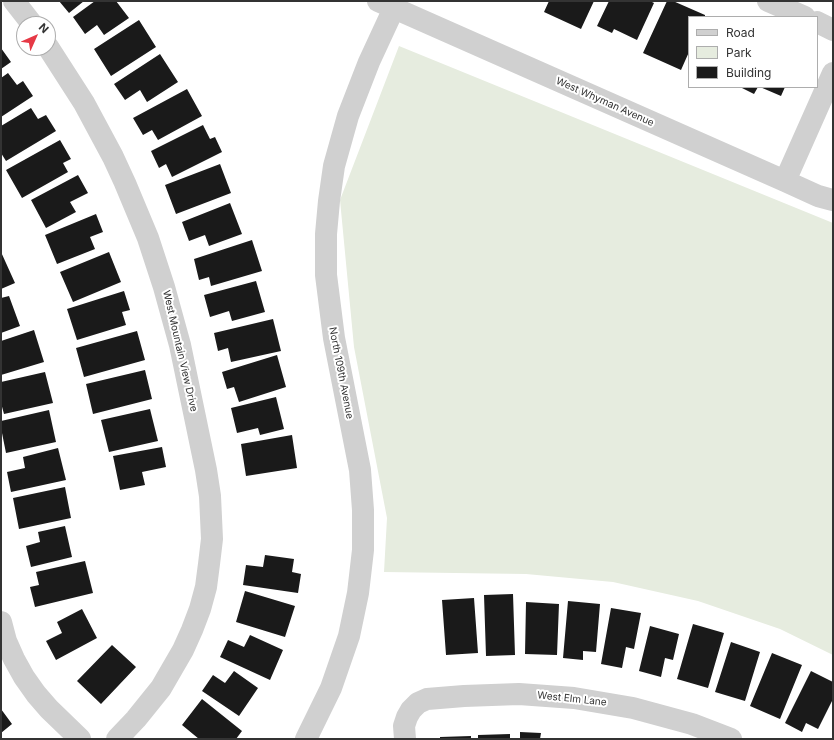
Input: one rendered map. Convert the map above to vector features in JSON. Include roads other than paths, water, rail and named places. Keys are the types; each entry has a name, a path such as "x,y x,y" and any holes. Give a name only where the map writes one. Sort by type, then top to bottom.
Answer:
{"street":[{"path":"14,1 26,16"},
{"path":"768,1 803,16"},
{"name":"West Whyman Avenue","path":"386,5 818,196 833,200"},
{"name":"North 109th Avenue","path":"306,739 331,688 349,636 358,593 363,550 363,510 360,470 334,338 326,275 326,234 334,166 348,116 386,5"},
{"path":"818,22 833,30"},
{"name":"West Mountain View Drive","path":"54,56 91,116 125,183 148,238 174,318 206,470 212,517 212,539 206,586 200,609 183,650 173,670 149,704 117,739"},
{"path":"785,181 833,73"},
{"path":"1,622 6,641 24,677 49,709 80,739"},
{"name":"West Elm Lane","path":"405,739 404,726 407,717 418,703 427,699 519,694 574,698 603,702 663,715 731,739"}]}
